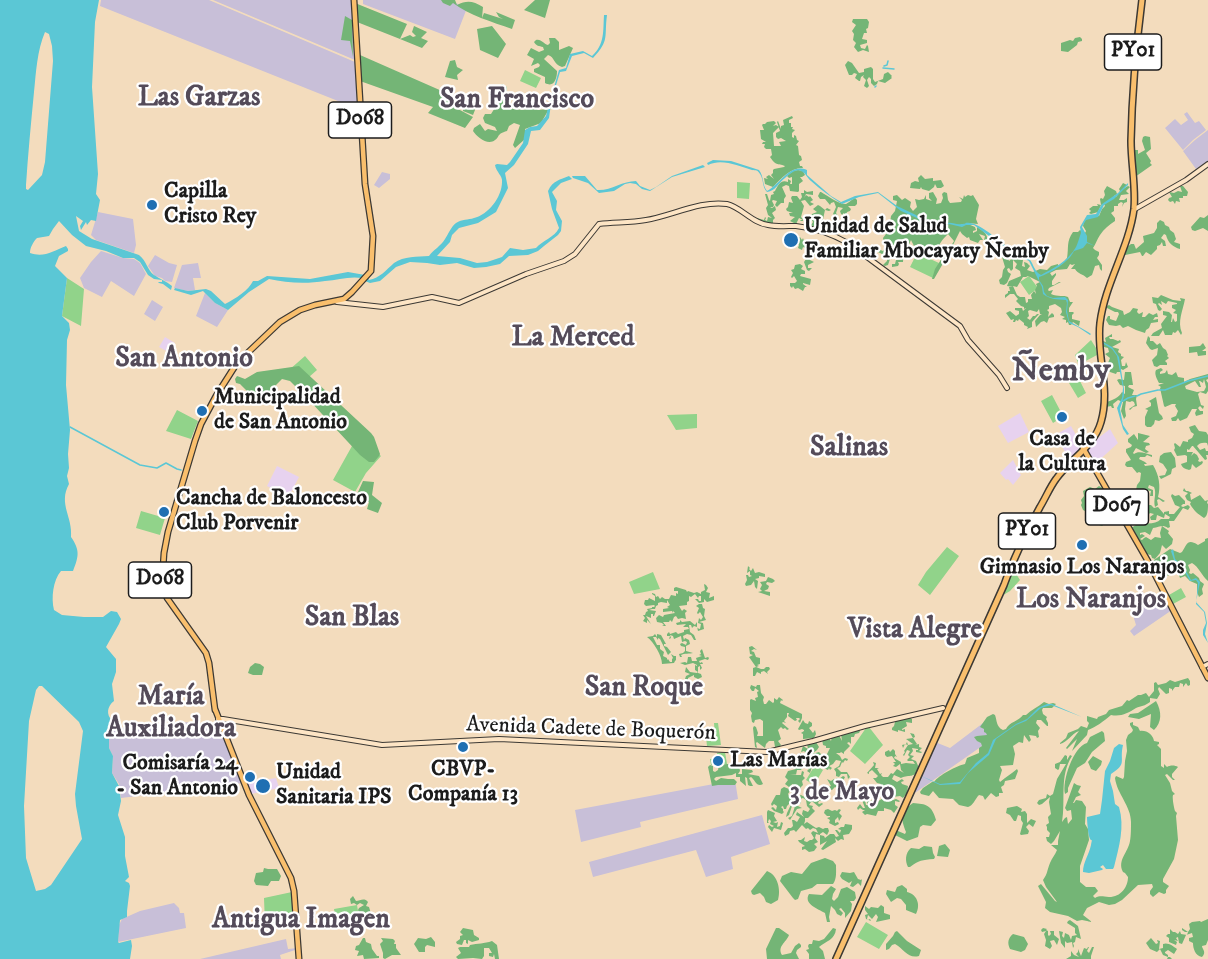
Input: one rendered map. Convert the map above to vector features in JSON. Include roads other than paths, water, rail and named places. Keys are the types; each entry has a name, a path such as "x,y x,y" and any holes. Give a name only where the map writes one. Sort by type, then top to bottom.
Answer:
{"highway":[{"name":"PY01","path":"835,959 990,613 1014,551 1054,477 1084,449 1096,428 1102,396 1099,327 1129,230 1132,211 1129,125 1140,0"},
{"name":"PY01","path":"835,959 946,708"}],"main road":[{"name":"D068","path":"300,959 291,878 249,795 218,716 207,653 167,598 162,583 168,532 195,441 207,410 237,363 280,322 300,310 347,300 372,268 373,240 365,184 353,0"},
{"path":"1132,211 1186,180 1208,164"},
{"path":"347,300 383,307 432,297 461,302 526,274 571,258 599,224 648,220 690,208 730,205 761,224 797,226 840,238 960,326 968,340 999,375 1007,388"},
{"name":"D067","path":"1084,449 1153,570 1208,678"},
{"path":"1202,667 1208,664"},
{"name":"Avenida Cadete de Boquerón","path":"218,716 382,745 500,739 768,752 865,726 946,708"}],"water":[{"path":"0,0 99,0 95,22 92,87 98,174 96,194 100,200 96,221 91,220 87,225 86,222 81,230 80,226 83,221 76,216 79,231 92,239 139,255 154,275 172,286 171,290 158,282 162,280 148,275 140,262 134,258 123,258 86,246 59,221 49,236 37,238 30,253 44,254 66,246 68,249 59,256 55,266 67,278 62,316 69,323 70,330 67,340 66,385 70,430 67,476 69,484 65,504 71,537 78,553 73,571 61,571 56,579 53,589 53,605 54,610 62,615 103,617 111,611 117,612 121,619 106,647 116,659 116,672 112,684 114,701 108,710 112,720 109,729 109,748 113,756 112,773 119,786 121,801 118,815 125,837 125,856 129,877 125,881 130,886 127,917 120,920 118,942 131,940 132,946 130,959 0,959","holes":["45,32 49,34 53,61 45,162 42,175 28,190 26,185 36,69","39,686 42,686 79,722 83,731 75,794 82,839 51,885 36,891 26,858 24,806 29,721"]},
{"path":"604,15 607,15 602,47 593,58 584,53 572,56 566,71 560,72 551,102 559,70 566,68 570,54 583,51 592,56 599,47"},
{"path":"549,103 551,104 549,118 540,130 531,131 528,144 514,165 505,173 508,188 496,212 478,223 459,228 437,256 460,258 477,263 502,257 510,248 523,250 536,248 559,228 548,191 554,182 569,176 572,179 561,183 552,192 557,201 556,210 562,221 558,235 538,251 528,255 509,256 500,264 474,268 457,263 440,265 410,262 396,267 380,281 370,283 365,281 368,278 369,280 380,276 402,259 429,256 456,223 472,219 489,209 500,194 501,188 502,180 495,165 507,165 510,162 523,143 525,130 537,126 546,116"},
{"path":"713,160 731,161 759,170 767,191 795,169 807,170 807,175 830,195 799,170 790,174 767,192 764,188 761,176 757,171 724,162 708,165 707,163"},
{"path":"703,165 705,167 672,177 650,191 630,183 614,191 599,193 588,183 572,176 585,176 597,190 636,181 640,186 650,190 672,176"},
{"path":"1128,183 1114,199 1104,205 1098,217 1086,220 1082,227 1087,236 1087,242 1095,246 1087,243 1083,248 1074,251 1059,267 1039,277 1047,296 1043,294 1042,287 1029,261 1011,252 974,225 962,227 949,224 930,230 917,218 901,211 878,193 842,204 832,197 841,202 855,196 878,192 897,206 916,215 929,228 949,223 975,224 1027,257 1041,275 1060,264 1073,252 1081,233 1080,227 1087,215 1096,214 1102,204"},
{"path":"348,272 365,275 362,278 311,283 269,279 228,310 215,303 203,291 191,295 174,290 175,288 188,291 206,289 225,304 245,291 253,281 267,276 310,279"},
{"path":"1047,296 1065,297 1068,300 1069,321 1090,335 1069,323 1066,312 1066,300"},
{"path":"1101,341 1112,347 1119,357 1124,389 1120,409 1123,425 1129,434 1127,435 1123,429 1117,408 1122,398 1123,388 1117,356 1112,349 1104,344 1101,345"},
{"path":"1173,549 1175,559 1181,568 1186,571 1191,580 1196,578 1200,582 1196,600 1198,583 1196,580 1190,581 1185,572 1180,569 1174,560 1171,551"},
{"path":"1196,602 1205,612 1207,623 1205,634 1208,643 1203,635 1206,623 1204,612"},
{"path":"1052,704 1082,717 1051,705 1041,708 1026,721 996,739 989,755 968,773 960,784 940,785 921,776 940,784 960,782 976,763 988,753 993,740 1016,724 1027,719 1038,708"},
{"path":"1119,744 1123,745 1121,764 1111,774 1110,781 1115,804 1119,807 1121,814 1121,837 1114,867 1106,869 1103,865 1100,867 1102,870 1083,872 1092,841 1087,817 1100,814 1105,771 1114,748"}],"waterway":[{"path":"884,66 888,61"},
{"path":"883,68 894,69"},
{"path":"1159,390 1208,376"},
{"path":"1137,396 1158,390"},
{"path":"1123,401 1135,396"},
{"path":"70,427 140,465 157,468 166,463 181,470"}],"place":[{"name":"Capilla Cristo Rey","path":"152,205"},
{"name":"Unidad de Salud Familiar Mbocayaty Ñemby","path":"791,240"},
{"name":"Municipalidad de San Antonio","path":"202,411"},
{"name":"Casa de la Cultura","path":"1062,417"},
{"name":"Cancha de Baloncesto Club Porvenir","path":"164,512"},
{"name":"Gimnasio Los Naranjos","path":"1082,545"},
{"name":"CBVP- Companía 13","path":"463,747"},
{"name":"Las Marías","path":"718,761"},
{"name":"Comisaría 24 - San Antonio","path":"250,777"},
{"name":"Unidad Sanitaria IPS","path":"263,786"}],"district":[{"name":"Las Garzas","path":"199,99"},
{"name":"San Francisco","path":"517,101"},
{"name":"La Merced","path":"573,339"},
{"name":"San Antonio","path":"184,360"},
{"name":"Ñemby","path":"1061,373"},
{"name":"Salinas","path":"849,449"},
{"name":"Los Naranjos","path":"1091,601"},
{"name":"San Blas","path":"352,619"},
{"name":"Vista Alegre","path":"915,631"},
{"name":"San Roque","path":"644,689"},
{"name":"María Auxiliadora","path":"171,714"},
{"name":"3 de Mayo","path":"842,794"},
{"name":"Antigua Imagen","path":"301,921"}]}
